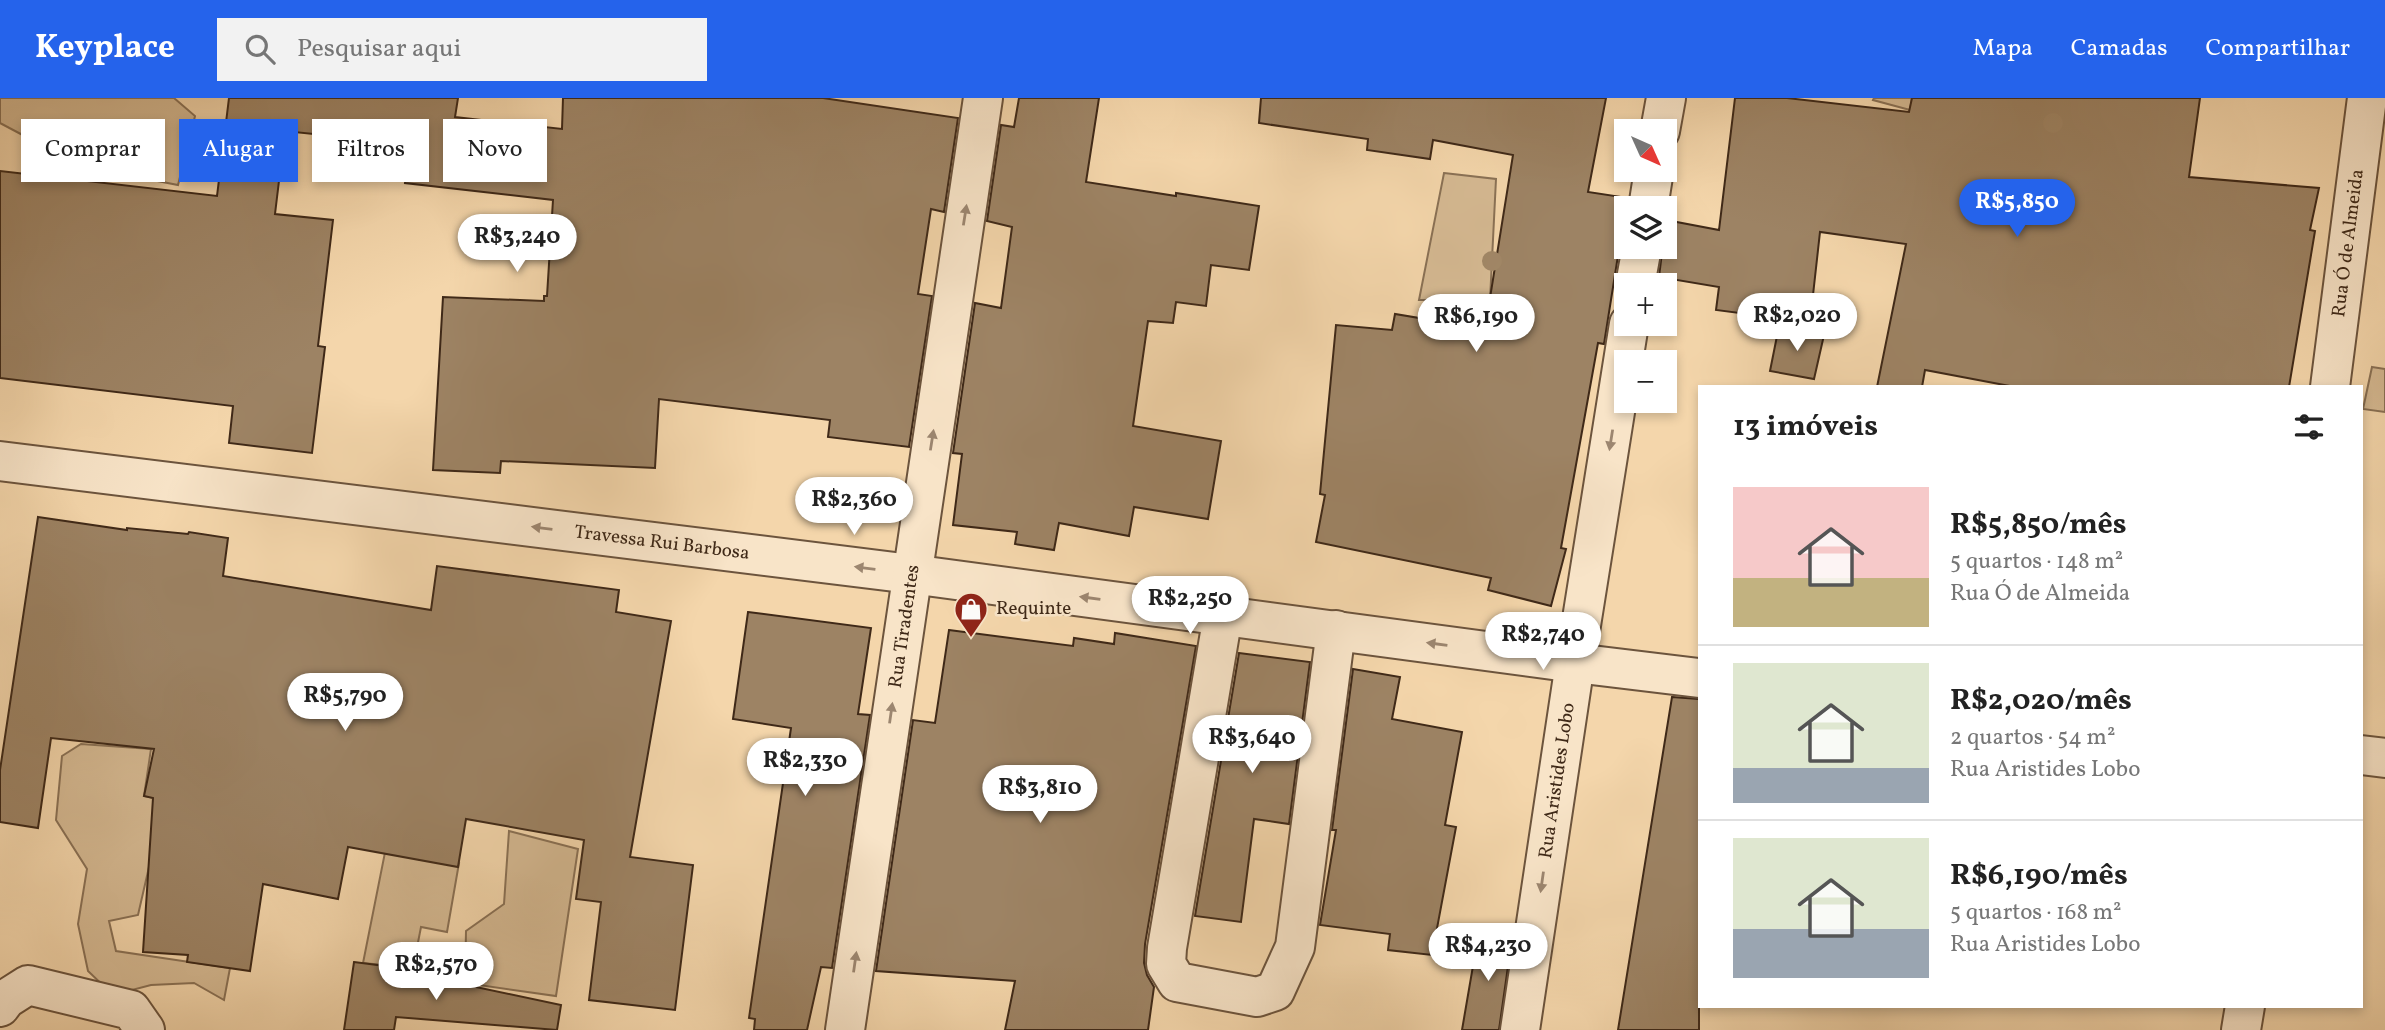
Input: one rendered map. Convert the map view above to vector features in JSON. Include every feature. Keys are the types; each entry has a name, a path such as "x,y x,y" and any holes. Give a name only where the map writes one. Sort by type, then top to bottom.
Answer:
{"street":[{"name":"Rua Tiradentes","path":"845,1030 983,98"},
{"path":"1662,119 1666,98"},
{"name":"Rua Ó de Almeida","path":"2330,385 2367,98"},
{"name":"Rua Aristides Lobo","path":"1520,1030 1627,336"},
{"name":"Travessa Rui Barbosa","path":"0,461 911,574 1698,678"},
{"path":"1223,615 1166,964 1177,982 1257,997 1275,991 1295,947 1336,630"},
{"path":"2363,755 2385,758"},
{"path":"0,1007 6,999 28,985 131,1010 145,1030"},
{"path":"2241,1030 2245,1008"}],"shaded area":[{"path":"0,98 174,98 195,116 194,119 179,119 178,185 163,182 165,182 165,119 21,119 21,134 0,123"},
{"path":"1912,98 1910,110 1873,100"},
{"path":"1444,173 1496,179 1490,300 1419,300"},
{"path":"2372,367 2385,369 2385,412 2363,409"},
{"path":"81,744 151,749 144,796 159,799 149,867 138,915 109,921 116,951 230,968 224,1000 194,983 151,985 113,995 88,971 78,924 87,869 56,820 62,756"},
{"path":"397,792 423,858 459,863 447,932 421,927 413,968 363,963"},
{"path":"509,831 578,849 556,996 465,983 466,931 504,904"}],"building":[{"path":"229,98 458,98 455,117 473,119 443,119 443,182 547,182 547,127 562,129 563,98 823,98 958,118 944,212 931,209 918,294 932,296 909,447 828,437 830,420 659,399 655,468 501,461 500,473 433,470 443,297 544,301 544,296 547,296 553,200 405,183 429,182 429,119 312,119 312,134 298,132 298,119 226,119"},
{"path":"1019,98 1099,98 1086,182 1259,206 1249,270 1211,265 1206,306 1176,302 1173,323 1148,321 1133,426 1221,441 1208,519 1134,507 1129,536 1059,523 1054,550 1015,544 1017,532 953,525 962,454 953,453 975,303 1001,308 1012,227 987,221 1001,125 1014,127"},
{"path":"1261,98 1606,98 1588,192 1615,196 1614,259 1617,259 1604,344 1598,343 1561,548 1566,549 1551,606 1488,590 1491,578 1316,542 1325,495 1320,494 1336,325 1392,330 1395,314 1485,329 1513,155 1433,140 1430,159 1367,150 1368,139 1259,123"},
{"path":"1735,98 1787,98 1909,112 1912,98 2200,98 2189,177 2319,188 2310,230 2315,231 2289,385 2004,385 1925,370 1922,385 1877,385 1906,244 1820,232 1810,322 1716,310 1719,287 1677,280 1677,273 1659,273 1661,259 1677,259 1677,222 1719,230"},
{"path":"0,171 21,173 21,182 95,182 217,196 219,182 279,182 275,214 333,220 318,346 325,347 312,453 229,443 233,406 0,378"},
{"path":"1779,326 1824,335 1814,379 1770,371"},
{"path":"38,517 127,530 189,532 228,538 223,576 431,610 437,566 619,590 616,612 671,621 630,857 693,865 675,1010 589,1000 601,902 576,899 584,840 466,819 458,867 348,847 338,899 263,884 250,971 187,962 188,955 143,952 153,798 144,796 154,749 51,738 38,828 0,822 0,770"},
{"path":"748,612 871,628 858,714 870,715 832,968 821,967 807,1030 754,1030 755,1019 749,1018 791,728 733,719"},
{"path":"949,630 1073,646 1074,638 1114,644 1115,633 1196,646 1145,944 1144,963 1154,987 1148,1030 1005,1030 1015,981 876,971 913,720 935,723"},
{"path":"1239,653 1310,662 1289,824 1254,819 1241,922 1195,916"},
{"path":"1353,669 1400,677 1392,719 1462,732 1445,825 1456,827 1432,955 1388,950 1390,934 1320,925 1336,830 1332,830"},
{"path":"1672,697 1698,699 1699,1030 1618,1030"},
{"path":"1479,931 1512,938 1499,1030 1462,1030"},
{"path":"354,962 439,973 438,979 561,1005 557,1030 396,1017 394,1030 344,1030"}],"place":[{"name":"Requinte","path":"971,639"}]}
